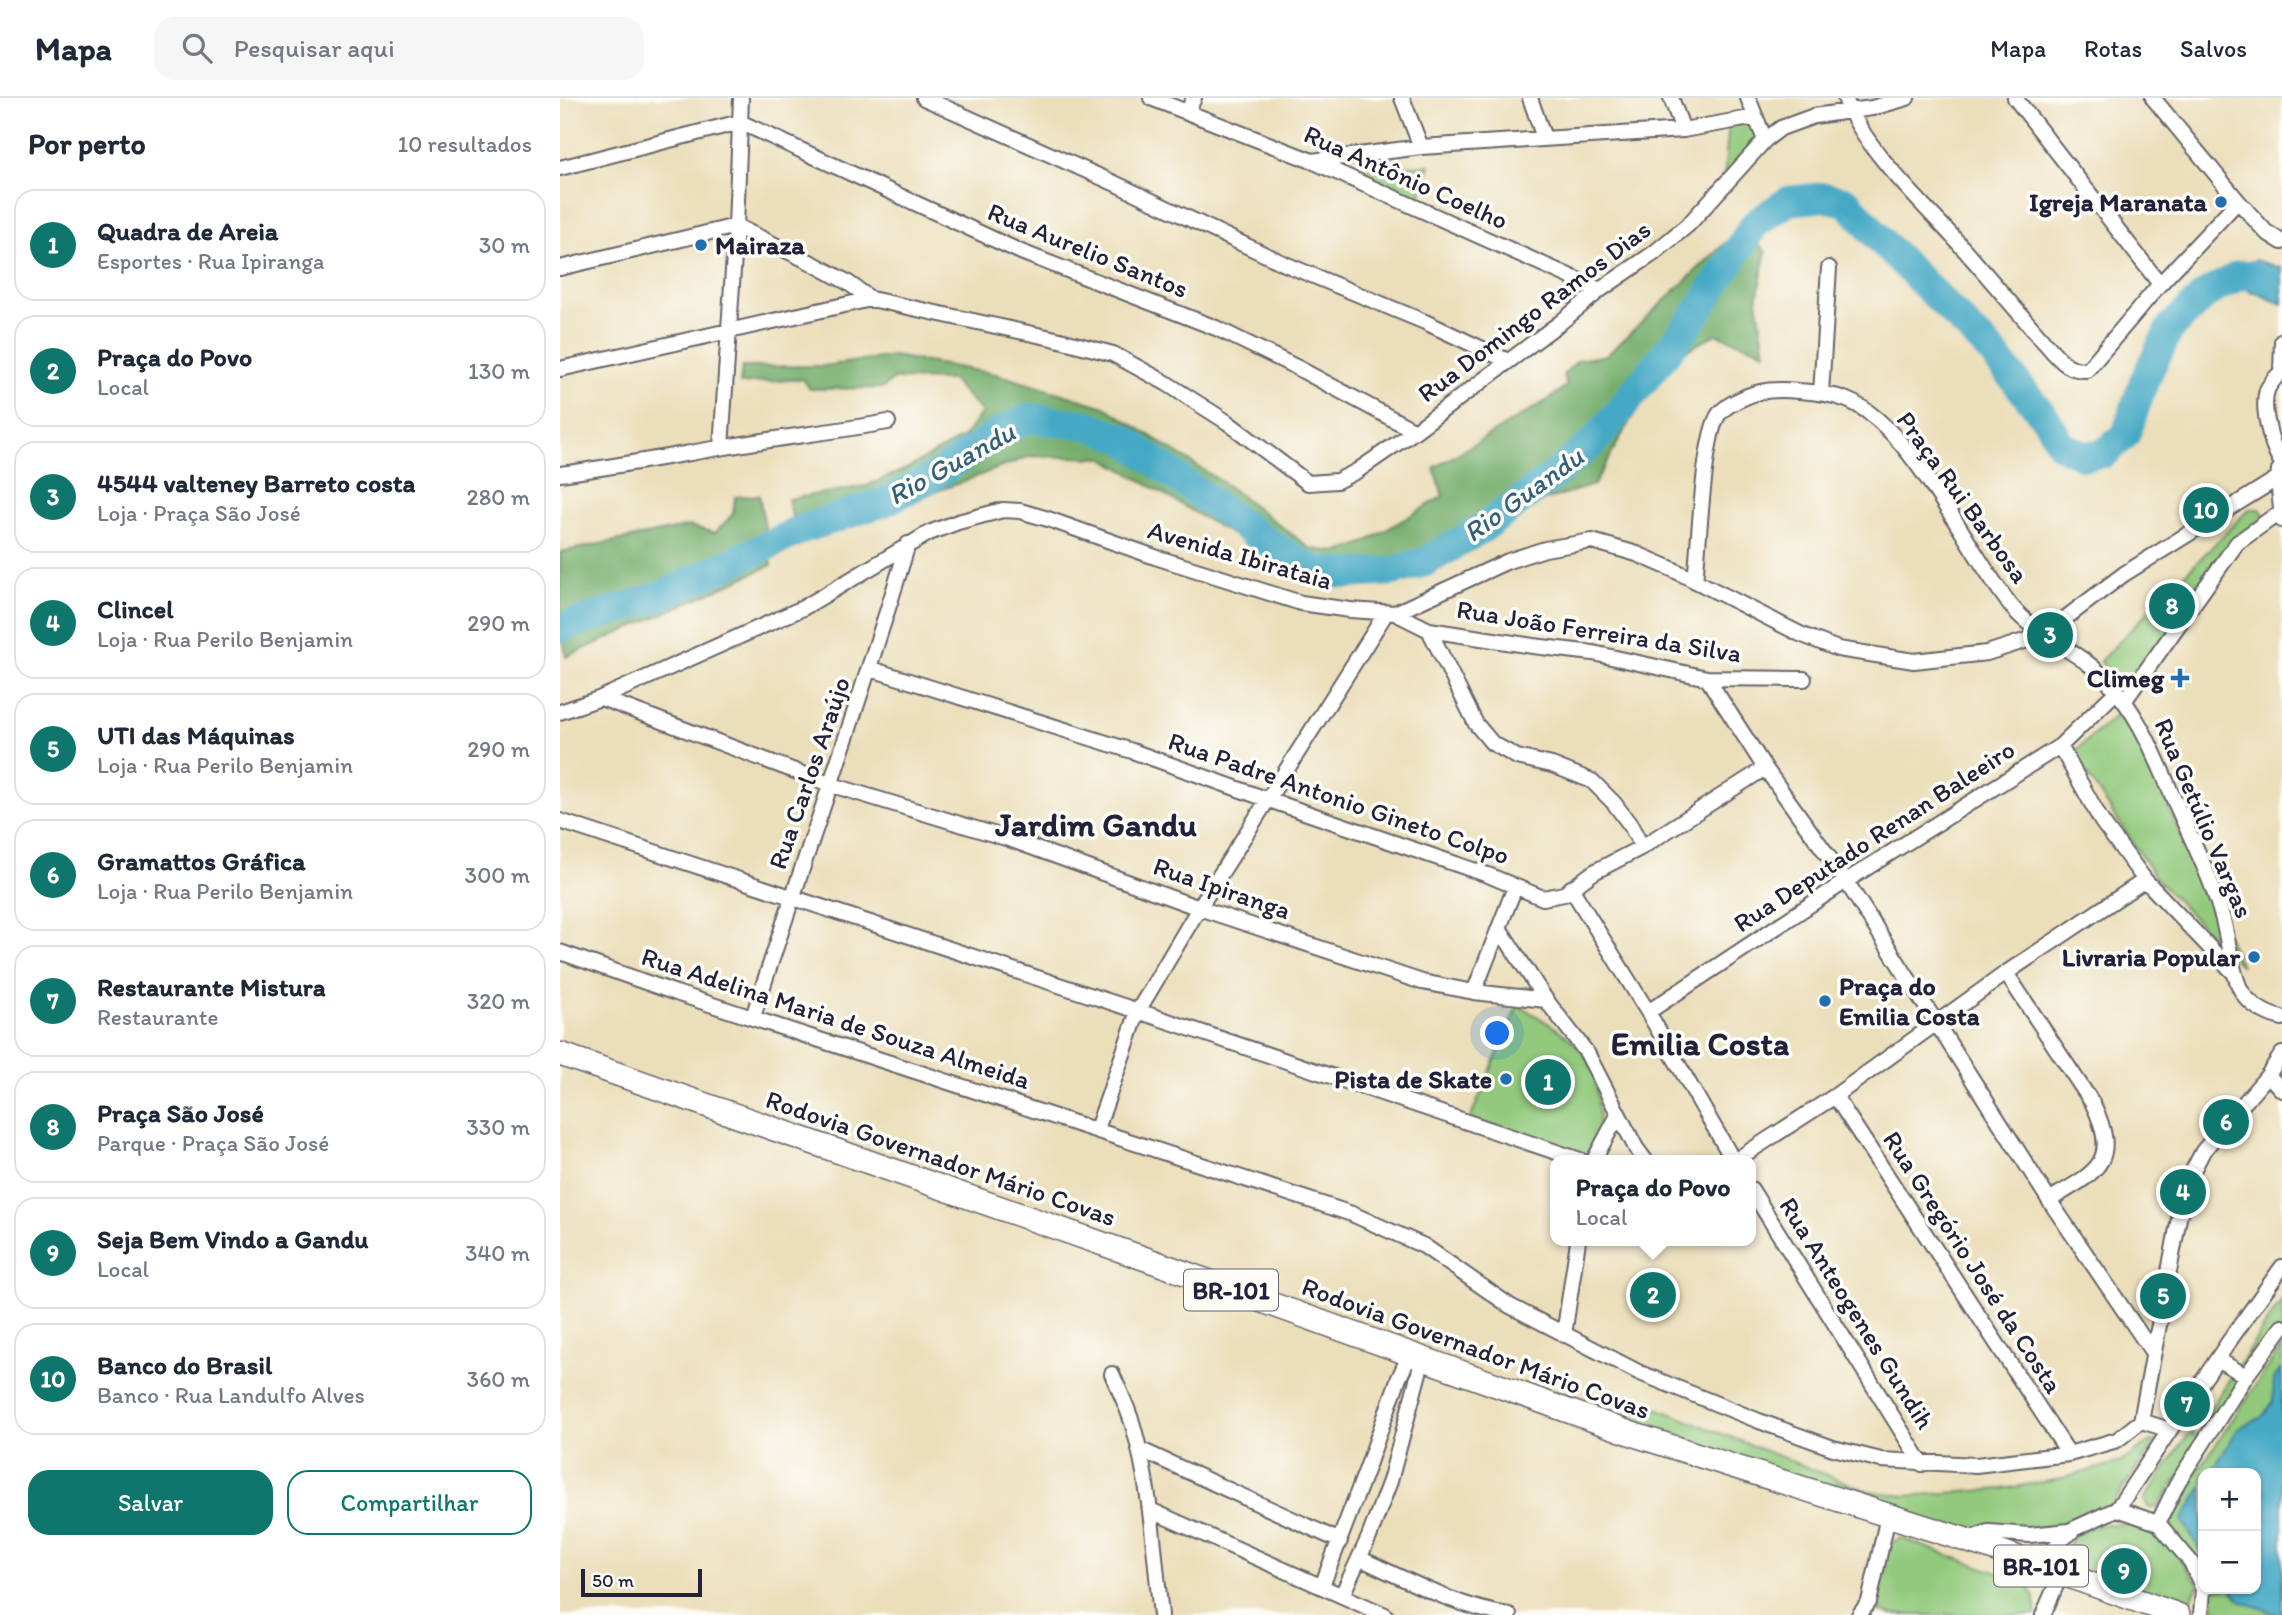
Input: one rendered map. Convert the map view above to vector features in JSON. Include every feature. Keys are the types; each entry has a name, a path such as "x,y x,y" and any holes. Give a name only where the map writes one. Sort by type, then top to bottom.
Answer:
{"highway":[{"name":"Rodovia Governador Mário Covas","path":"560,1054 1638,1436 2051,1570 2136,1608 2178,1615"}],"street":[{"path":"721,447 736,226 741,98"},
{"path":"923,98 1114,183 1285,264 1425,322 1508,362"},
{"path":"1187,113 1194,98"},
{"path":"1402,98 1421,147"},
{"path":"1530,98 1544,138"},
{"path":"1671,98 1684,130"},
{"path":"1748,98 1765,140"},
{"name":"Rua Domingo Ramos Dias","path":"871,299 1113,354 1166,383 1227,422 1308,482 1337,481 1348,477 1415,431 1600,290 1654,253 1689,224 1765,140 1781,128 1847,105 1907,98"},
{"path":"2015,98 2160,284"},
{"path":"2153,98 2238,201 2266,232 2282,242"},
{"name":"Rua Antônio Coelho","path":"1161,100 1187,113 1312,161 1600,290"},
{"path":"1847,105 1905,184 2053,352 2066,366 2076,370 2087,370 2160,284 2238,201"},
{"path":"1312,161 1421,147 1684,130 1756,117"},
{"path":"560,168 740,122"},
{"name":"Rua Aurelio Santos","path":"740,122 1021,252 1216,328 1296,367 1415,431"},
{"path":"560,268 736,226 812,263 871,299"},
{"path":"1821,393 1829,268"},
{"path":"560,369 871,299"},
{"path":"2281,517 2278,478 2281,459 2271,437 2265,400 2268,388 2281,373 2282,341"},
{"name":"Praça Rui Barbosa","path":"1695,581 1710,440 1718,415 1750,394 1776,389 1821,393 1850,401 1874,417 1899,442 2012,606 2043,635 2088,664 2121,696"},
{"path":"560,474 888,422"},
{"path":"1097,1129 1138,1011 1199,908 1390,613 1507,561 1545,549 1592,541 1637,554 1800,634 1838,649 1914,662 1987,653 2043,635 2124,574 2278,478"},
{"name":"Avenida Ibirataia","path":"560,712 601,698 803,608 929,533 1003,510 1020,511 1048,519 1181,566 1301,603 1390,613"},
{"name":"Rua Deputado Renan Baleeiro","path":"1648,1012 1846,881 2060,746 2121,696 2237,543 2269,520 2281,517"},
{"name":"Rua Carlos Araújo","path":"753,1017 871,669 908,544"},
{"name":"Rua João Ferreira da Silva","path":"1390,613 1429,630 1593,653 1707,678 1804,679"},
{"path":"1429,630 1476,724 1492,743 1517,757 1552,765 1592,781 1626,818 1642,847"},
{"name":"Rua Padre Antonio Gineto Colpo","path":"871,669 1132,751 1488,875 1543,898 1564,894 1594,872 1642,847 1765,768"},
{"path":"1707,678 1765,768 1846,881 2049,1200 2153,1353"},
{"name":"Rua Getúlio Vargas","path":"2121,696 2159,764 2202,864 2221,911 2242,991 2256,1006 2274,1017 2282,1018"},
{"name":"Rua Ipiranga","path":"601,698 832,785 1009,839 1199,908 1422,982 1474,992 1546,1000"},
{"path":"2060,746 2102,822 2145,880 2237,976"},
{"path":"560,821 1565,1155"},
{"path":"1743,1155 1835,1096 1937,1022 2145,880"},
{"path":"1474,992 1516,887"},
{"path":"1571,888 1732,1155"},
{"path":"1499,928 1546,1000 1587,1053 1641,1155"},
{"name":"Rua Adelina Maria de Souza Almeida","path":"560,952 676,993 1097,1129 1364,1219 1424,1246 1510,1306 1640,1373 1833,1448 1881,1460 1976,1465 2069,1454 2117,1440 2141,1421"},
{"path":"2006,974 2093,1104 2104,1127 2106,1148 2101,1161 2091,1174 2049,1200"},
{"path":"2170,1430 2141,1421 2179,1218 2194,1165 2282,1054"},
{"path":"2267,1075 2282,1090"},
{"name":"Rua Gregório José da Costa","path":"1835,1096 2069,1454"},
{"path":"1597,1155 1618,1115"},
{"name":"Rua Anteogenes Gundih","path":"1756,1197 1922,1464"},
{"path":"1564,1335 1577,1246"},
{"path":"2043,1615 2051,1570 2060,1541 2073,1530 2117,1509 2282,1267"},
{"path":"2158,1523 2178,1482 2246,1376 2282,1327"},
{"path":"1322,1586 1398,1380 1417,1356"},
{"path":"1342,1595 1369,1537 1390,1481 1417,1356"},
{"path":"2217,1359 2246,1376"},
{"path":"1112,1374 1134,1425 1139,1449 1150,1510 1161,1615"},
{"path":"1139,1449 1340,1541"},
{"path":"2117,1509 2158,1523 2191,1562 2203,1589 2201,1615"},
{"path":"1150,1510 1385,1615"},
{"path":"1860,1615 1869,1602 1888,1516"},
{"path":"1345,1525 1369,1537"},
{"path":"1967,1541 1987,1532 2030,1535 2073,1530"},
{"path":"1359,1558 1437,1592 1509,1615"}],"green space":[{"path":"1729,122 1753,123 1762,132 1723,189"},
{"path":"1430,165 1416,210 1348,176 1350,169"},
{"path":"1742,227 1766,252 1757,300 1765,352 1716,334 1679,355 1636,410 1594,485 1526,506 1470,545 1417,573 1376,581 1308,580 1103,458 1031,456 799,543 788,499 866,486 906,469 964,437 982,412 952,380 893,379 884,388 810,389 803,379 740,384 742,367 824,366 893,356 996,374 1105,407 1227,485 1311,549 1339,552 1364,543 1443,496 1434,468 1551,398 1567,385 1563,375 1578,360 1607,355"},
{"path":"759,495 772,565 566,657 560,628 560,552 690,526 715,533 733,514 735,497"},
{"path":"2249,509 2260,509 2265,516 2237,544 2126,690 2100,661"},
{"path":"2123,709 2241,966 2158,881 2073,753"},
{"path":"1518,1005 1573,1042 1582,1051 1594,1073 1599,1129 1596,1142 1585,1155 1567,1155 1470,1119"},
{"path":"2282,1300 2282,1326 2207,1428 2202,1422 2206,1415"},
{"path":"2282,1346 2282,1615 2215,1615 2213,1594 2261,1594 2261,1468 2200,1468"},
{"path":"1636,1400 1868,1491 1905,1496 2003,1489 2055,1480 2121,1462 2151,1441 2156,1441 2111,1506 2084,1525 1985,1530 1921,1525 1629,1421"},
{"path":"2192,1433 2200,1441 2200,1447 2157,1508 2149,1508 2144,1500"},
{"path":"2198,1471 2198,1565 2176,1538 2169,1514"},
{"path":"2105,1524 2126,1524 2163,1535 2198,1584 2188,1603 2179,1604 2076,1567 2068,1554 2070,1540 2087,1528"},
{"path":"1900,1538 2024,1582 2034,1597 2036,1615 1891,1615 1878,1609 1884,1561 1890,1544"}],"water":[{"path":"2255,260 2282,268 2282,304 2241,287 2254,275"},
{"path":"2282,1367 2282,1615 2241,1601 2235,1594 2261,1594 2261,1468 2214,1468 2239,1427 2261,1418 2273,1402 2274,1379"},
{"path":"2198,1493 2198,1547 2182,1520"}],"waterway":[{"name":"Rio Guandu","path":"560,628 660,596 805,528 884,502 938,474 999,432 1029,418 1088,425 1124,439 1262,539 1313,570 1348,574 1393,571 1425,562 1486,526 1596,440 1690,323 1755,224 1788,201 1824,197 1847,202 1883,243 1991,351 2047,420 2061,445 2084,456 2105,453 2126,434 2144,381 2170,328 2206,294 2240,275 2254,275"}],"place":[{"name":"Igreja Maranata","path":"2221,202"},
{"name":"Mairaza","path":"701,245"},
{"name":"Banco do Brasil","path":"2206,510"},
{"name":"Praça São José","path":"2172,606"},
{"name":"4544 valteney Barreto costa","path":"2050,635"},
{"name":"Climeg","path":"2180,678"},
{"name":"Livraria Popular","path":"2254,957"},
{"name":"Praça do Emilia Costa","path":"1825,1001"},
{"name":"Pista de Skate","path":"1506,1079"},
{"name":"Quadra de Areia","path":"1548,1082"},
{"name":"Gramattos Gráfica","path":"2226,1122"},
{"name":"Clincel","path":"2183,1192"},
{"name":"Praça do Povo","path":"1653,1295"},
{"name":"UTI das Máquinas","path":"2163,1296"},
{"name":"Restaurante Mistura","path":"2187,1404"},
{"name":"Seja Bem Vindo a Gandu","path":"2124,1571"}],"district":[{"name":"Jardim Gandu","path":"1096,824"},
{"name":"Emilia Costa","path":"1700,1043"}]}
